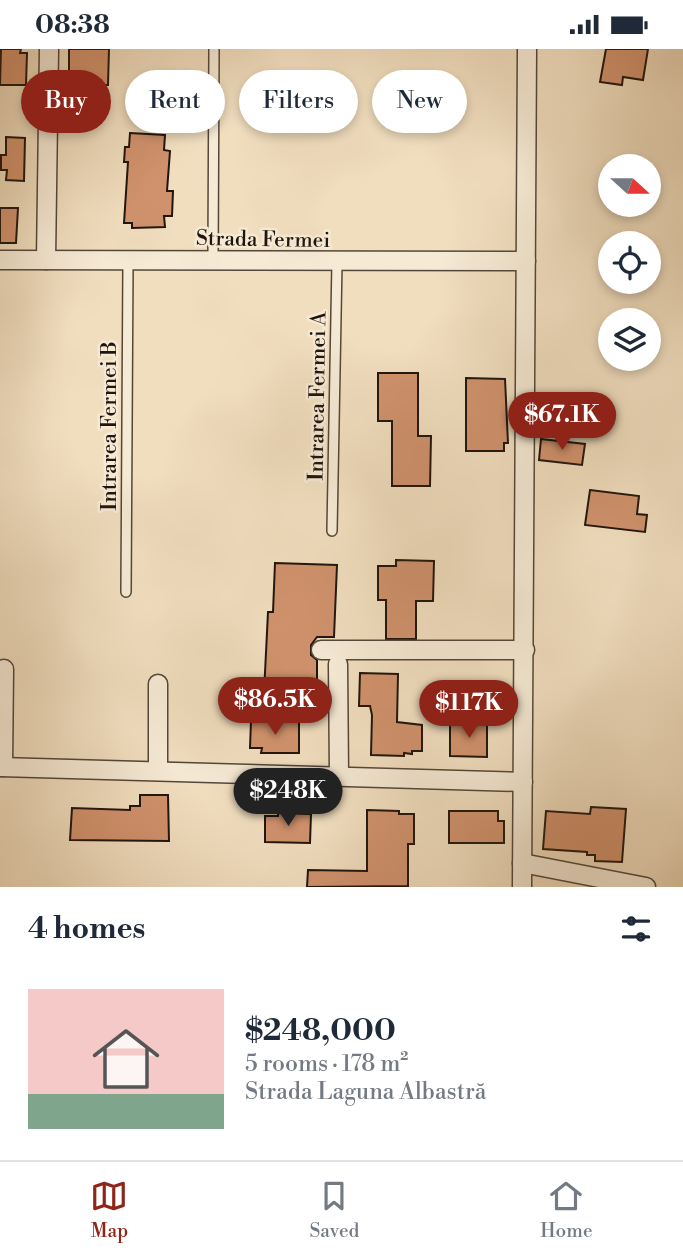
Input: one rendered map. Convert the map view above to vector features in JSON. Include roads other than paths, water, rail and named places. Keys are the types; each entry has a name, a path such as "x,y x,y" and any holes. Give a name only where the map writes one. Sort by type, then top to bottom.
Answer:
{"street":[{"path":"46,260 49,49"},
{"path":"522,887 527,49"},
{"name":"Strada Fermei","path":"0,260 526,261"},
{"path":"321,650 525,650"},
{"path":"338,664 339,776"},
{"path":"4,669 1,767 523,782"},
{"path":"158,684 158,771"},
{"path":"522,863 646,887"}],"lane":[{"path":"213,260 214,49"},
{"name":"Intrarea Fermei B","path":"125,592 128,261"},
{"name":"Intrarea Fermei A","path":"332,531 337,262"}]}
